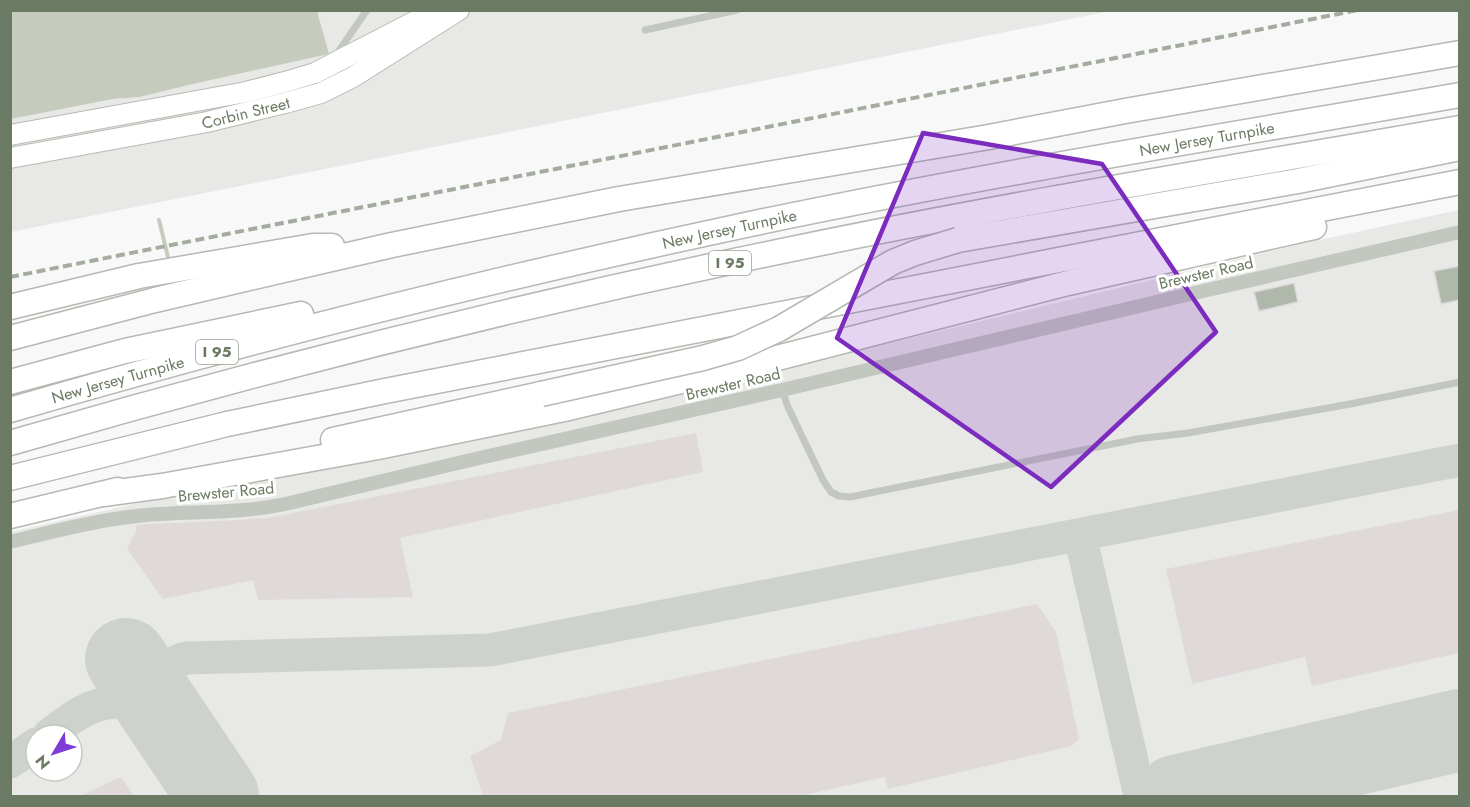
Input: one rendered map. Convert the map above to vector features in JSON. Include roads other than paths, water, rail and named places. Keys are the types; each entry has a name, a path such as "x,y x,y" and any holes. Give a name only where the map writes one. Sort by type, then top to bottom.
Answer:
{"highway":[{"path":"10,338 238,280 392,245 631,197 989,137 1460,52"},
{"name":"New Jersey Turnpike","path":"10,410 244,344 425,298 641,248 906,193 1460,95"},
{"name":"New Jersey Turnpike","path":"10,443 231,381 455,324 789,249 1052,199 1460,128"},
{"path":"10,516 160,478 697,360 738,348 779,329 893,262 958,240 1298,181 1460,148"},
{"path":"10,478 227,424 385,391 1460,182"},
{"path":"103,494 162,486 367,449 564,410 759,363 1048,288 1365,215 1436,187"},
{"path":"10,307 139,276 313,246 392,245"},
{"path":"10,382 125,351 354,302 425,298"}],"main road":[{"name":"Corbin Street","path":"10,135 246,92 285,82 315,73 437,10"},
{"name":"Corbin Street","path":"10,158 207,122 321,93 353,77 459,10"}],"street":[{"name":"Brewster Road","path":"10,542 122,517 262,509 1460,232"}],"lane":[{"path":"328,66 367,10"},
{"path":"645,30 737,10"},
{"path":"782,390 823,480 831,492 839,496 850,496 1137,439 1188,433 1460,382"}],"waterway":[{"path":"159,220 168,257"}],"railway":[{"path":"10,277 1358,10"}]}
